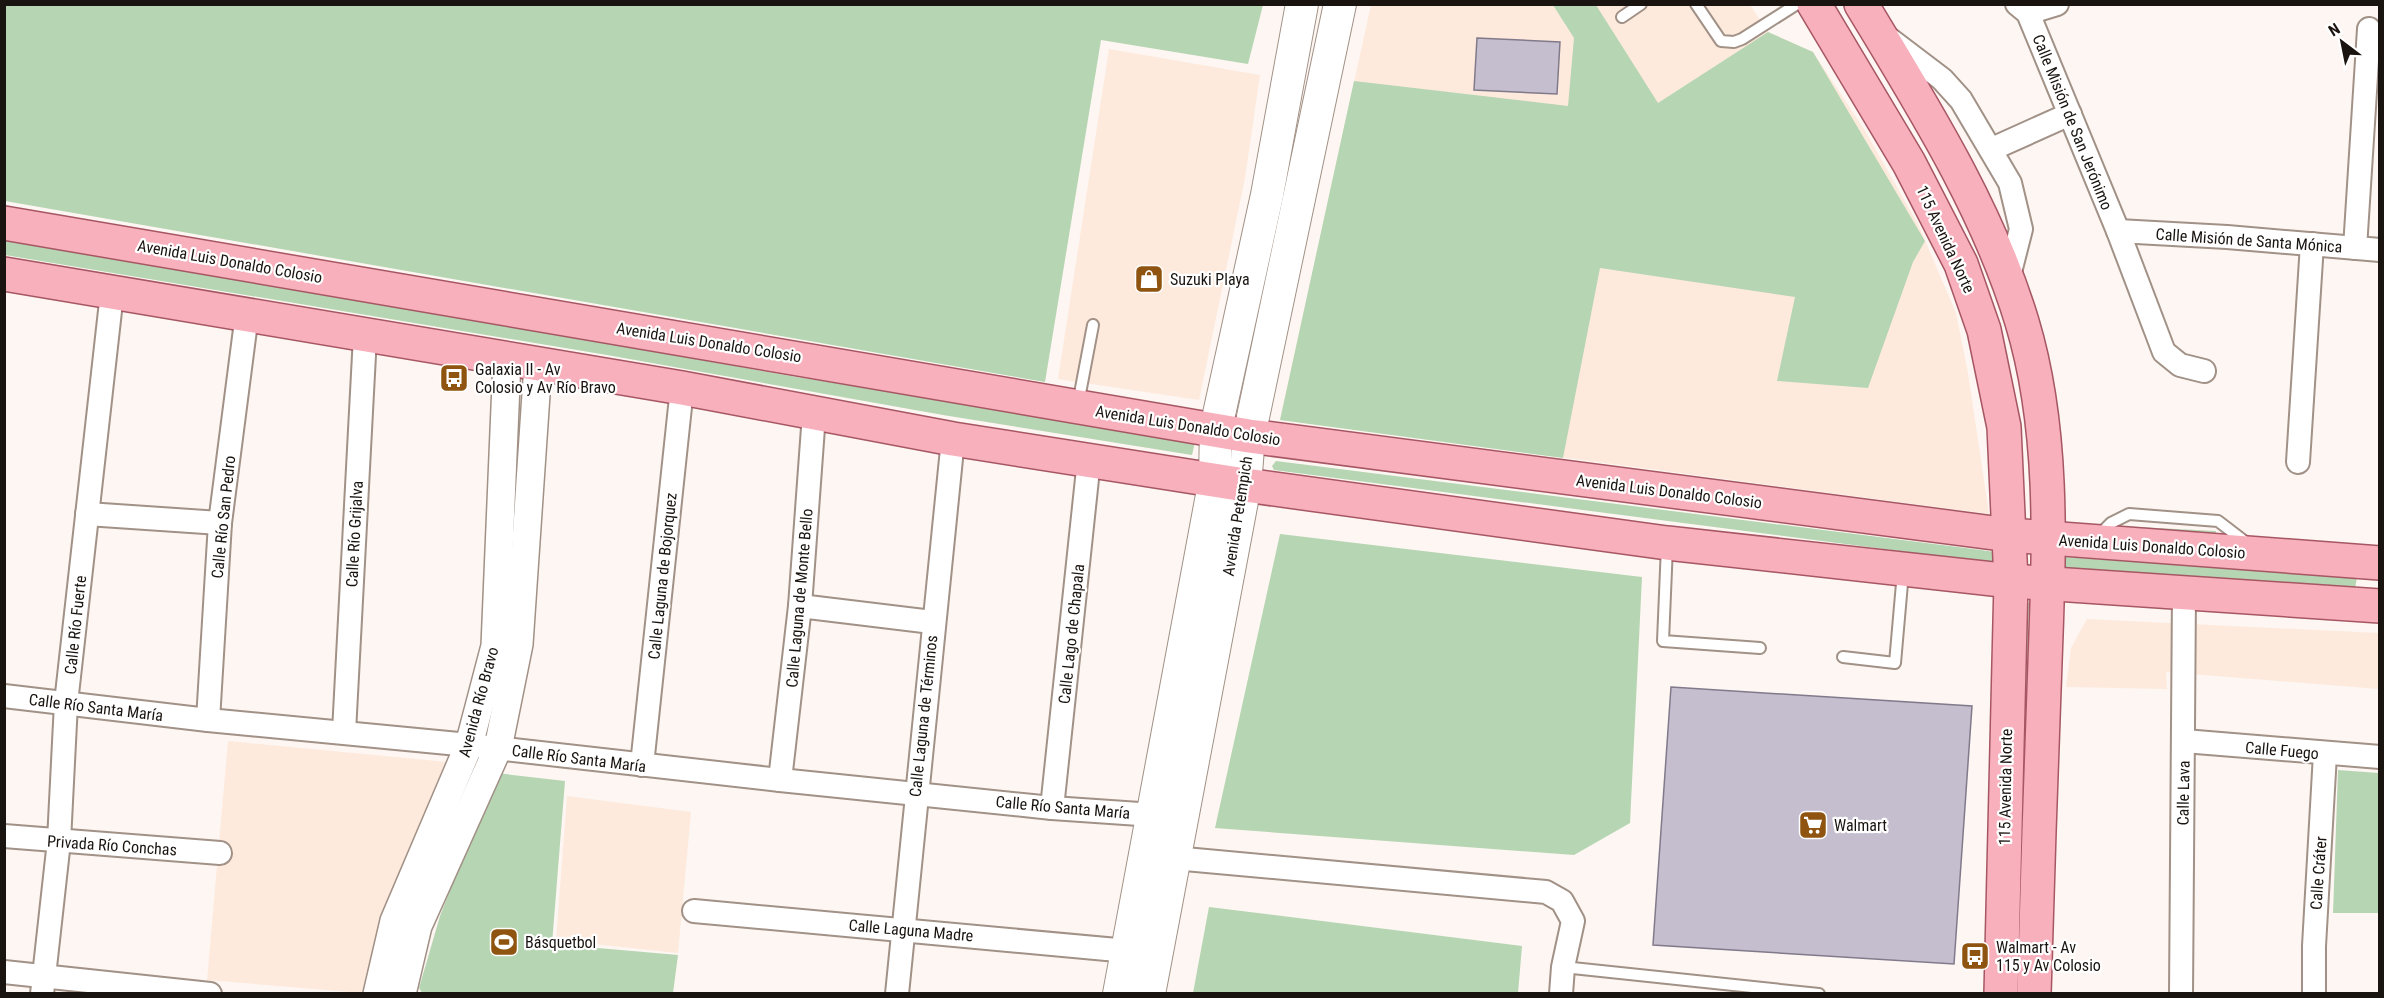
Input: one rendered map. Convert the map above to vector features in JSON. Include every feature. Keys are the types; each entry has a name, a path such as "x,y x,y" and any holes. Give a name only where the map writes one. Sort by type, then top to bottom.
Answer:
{"main road":[{"name":"Avenida Petempich","path":"1149,993 1174,858 1230,482 1216,428 1267,195 1302,4"},
{"name":"Avenida Petempich","path":"1119,993 1154,815 1230,482 1249,436 1340,4"},
{"name":"115 Avenida Norte","path":"1814,4 1910,163 1961,264 1984,330 2004,427 2011,581 2001,993"},
{"path":"1868,16 1916,95 1985,224 2008,280 2023,326 2043,434 2048,584 2035,979"},
{"name":"Avenida Luis Donaldo Colosio","path":"4,223 893,373 1078,408 1216,428 1249,436 2009,535 2379,563"},
{"path":"4,274 682,388 953,439 1230,482 1667,543 2011,581 2379,606"}],"street":[{"path":"2022,9 2057,4"},
{"name":"Calle Misión de San Jerónimo","path":"2022,9 2070,114 2164,352 2180,365 2204,371"},
{"path":"1868,16 1942,79 1961,100 1992,149 2010,183 2021,229 2008,280"},
{"path":"2355,248 2369,29"},
{"path":"1992,149 2070,114"},
{"name":"Calle Misión de Santa Mónica","path":"2118,231 2379,250"},
{"path":"2298,462 2312,244"},
{"name":"Calle Río Fuerte","path":"43,985 59,841 66,703 112,293"},
{"name":"Calle Río San Pedro","path":"208,720 220,523 247,315"},
{"name":"Calle Río Grijalva","path":"344,732 364,336"},
{"name":"Avenida Río Bravo","path":"377,993 394,921 469,745 495,646 523,362"},
{"name":"Avenida Río Bravo","path":"402,993 418,926 498,748 519,644 523,362"},
{"name":"Calle Laguna de Bojorquez","path":"642,765 682,388"},
{"name":"Calle Laguna de Monte Bello","path":"780,780 800,606 814,414"},
{"name":"Calle Laguna de Términos","path":"897,993 953,439"},
{"name":"Calle Lago de Chapala","path":"1052,808 1089,460"},
{"path":"87,514 220,523"},
{"name":"Calle Lava","path":"2181,993 2184,592"},
{"path":"800,606 933,622"},
{"name":"Calle Río Santa María","path":"4,696 208,720 498,748 780,780 1052,808 1154,815"},
{"name":"Calle Fuego","path":"2184,741 2379,757"},
{"name":"Calle Cráter","path":"2314,993 2314,945 2325,754"},
{"name":"Privada Río Conchas","path":"4,836 220,853"},
{"path":"1174,858 1546,892 1562,901 1573,921 1563,967 1562,993"},
{"name":"Calle Laguna Madre","path":"694,911 1128,951"},
{"path":"4,972 43,985 210,993"}],"lane":[{"path":"1622,17 1641,4"},
{"path":"1696,4 1721,41 1734,42 1797,4"},
{"path":"1078,408 1093,325"},
{"path":"1667,543 1663,641 1760,648"},
{"path":"1843,657 1895,663 1904,568"},
{"path":"1563,967 1740,989 1819,993"}],"shaded area":[{"path":"1371,5 1750,5 1768,32 1813,52 1864,129 1918,224 1956,313 1968,373 1989,514 1280,420"},
{"name":"Suzuki Playa","path":"1109,49 1260,75 1245,178 1199,400 1058,379"},
{"path":"2087,619 2379,633 2379,689 2166,672 2167,689 2066,687 2071,648"},
{"path":"228,741 447,762 381,920 362,993 207,980"},
{"path":"567,796 691,812 678,953 556,940"}],"green space":[{"path":"4,5 1263,5 1248,64 1101,40 1045,382 5,201"},
{"path":"1553,5 1596,5 1658,103 1768,32 1813,52 1925,241 1913,262 1868,388 1777,381 1795,297 1600,268 1563,458 1280,420 1354,81 1568,106 1574,38"},
{"path":"4,235 796,377 1196,438 1192,455 943,415 607,355 5,255"},
{"path":"1276,461 1981,550 2001,553 2000,564 1274,470 1272,466"},
{"path":"2118,526 2216,531 2215,538 2118,532"},
{"path":"1280,534 1642,577 1630,823 1574,855 1215,828"},
{"path":"2064,557 2357,577 2355,589 2056,571"},
{"path":"2025,603 2029,603 2022,993 2018,994"},
{"path":"2338,770 2379,773 2379,913 2333,913"},
{"path":"496,773 565,781 552,944 678,955 673,993 423,994 419,988 440,916"},
{"path":"1209,907 1522,946 1518,993 1193,993"}],"building":[{"path":"1477,38 1560,42 1557,94 1474,90"},
{"name":"Walmart","path":"1671,687 1972,706 1954,964 1653,945"}],"place":[{"name":"Suzuki Playa","path":"1149,279"},
{"name":"Galaxia II - Av Colosio y Av Río Bravo","path":"454,378"},
{"name":"Walmart","path":"1813,825"},
{"name":"Básquetbol","path":"504,942"},
{"name":"Walmart - Av 115 y Av Colosio","path":"1975,956"}]}
